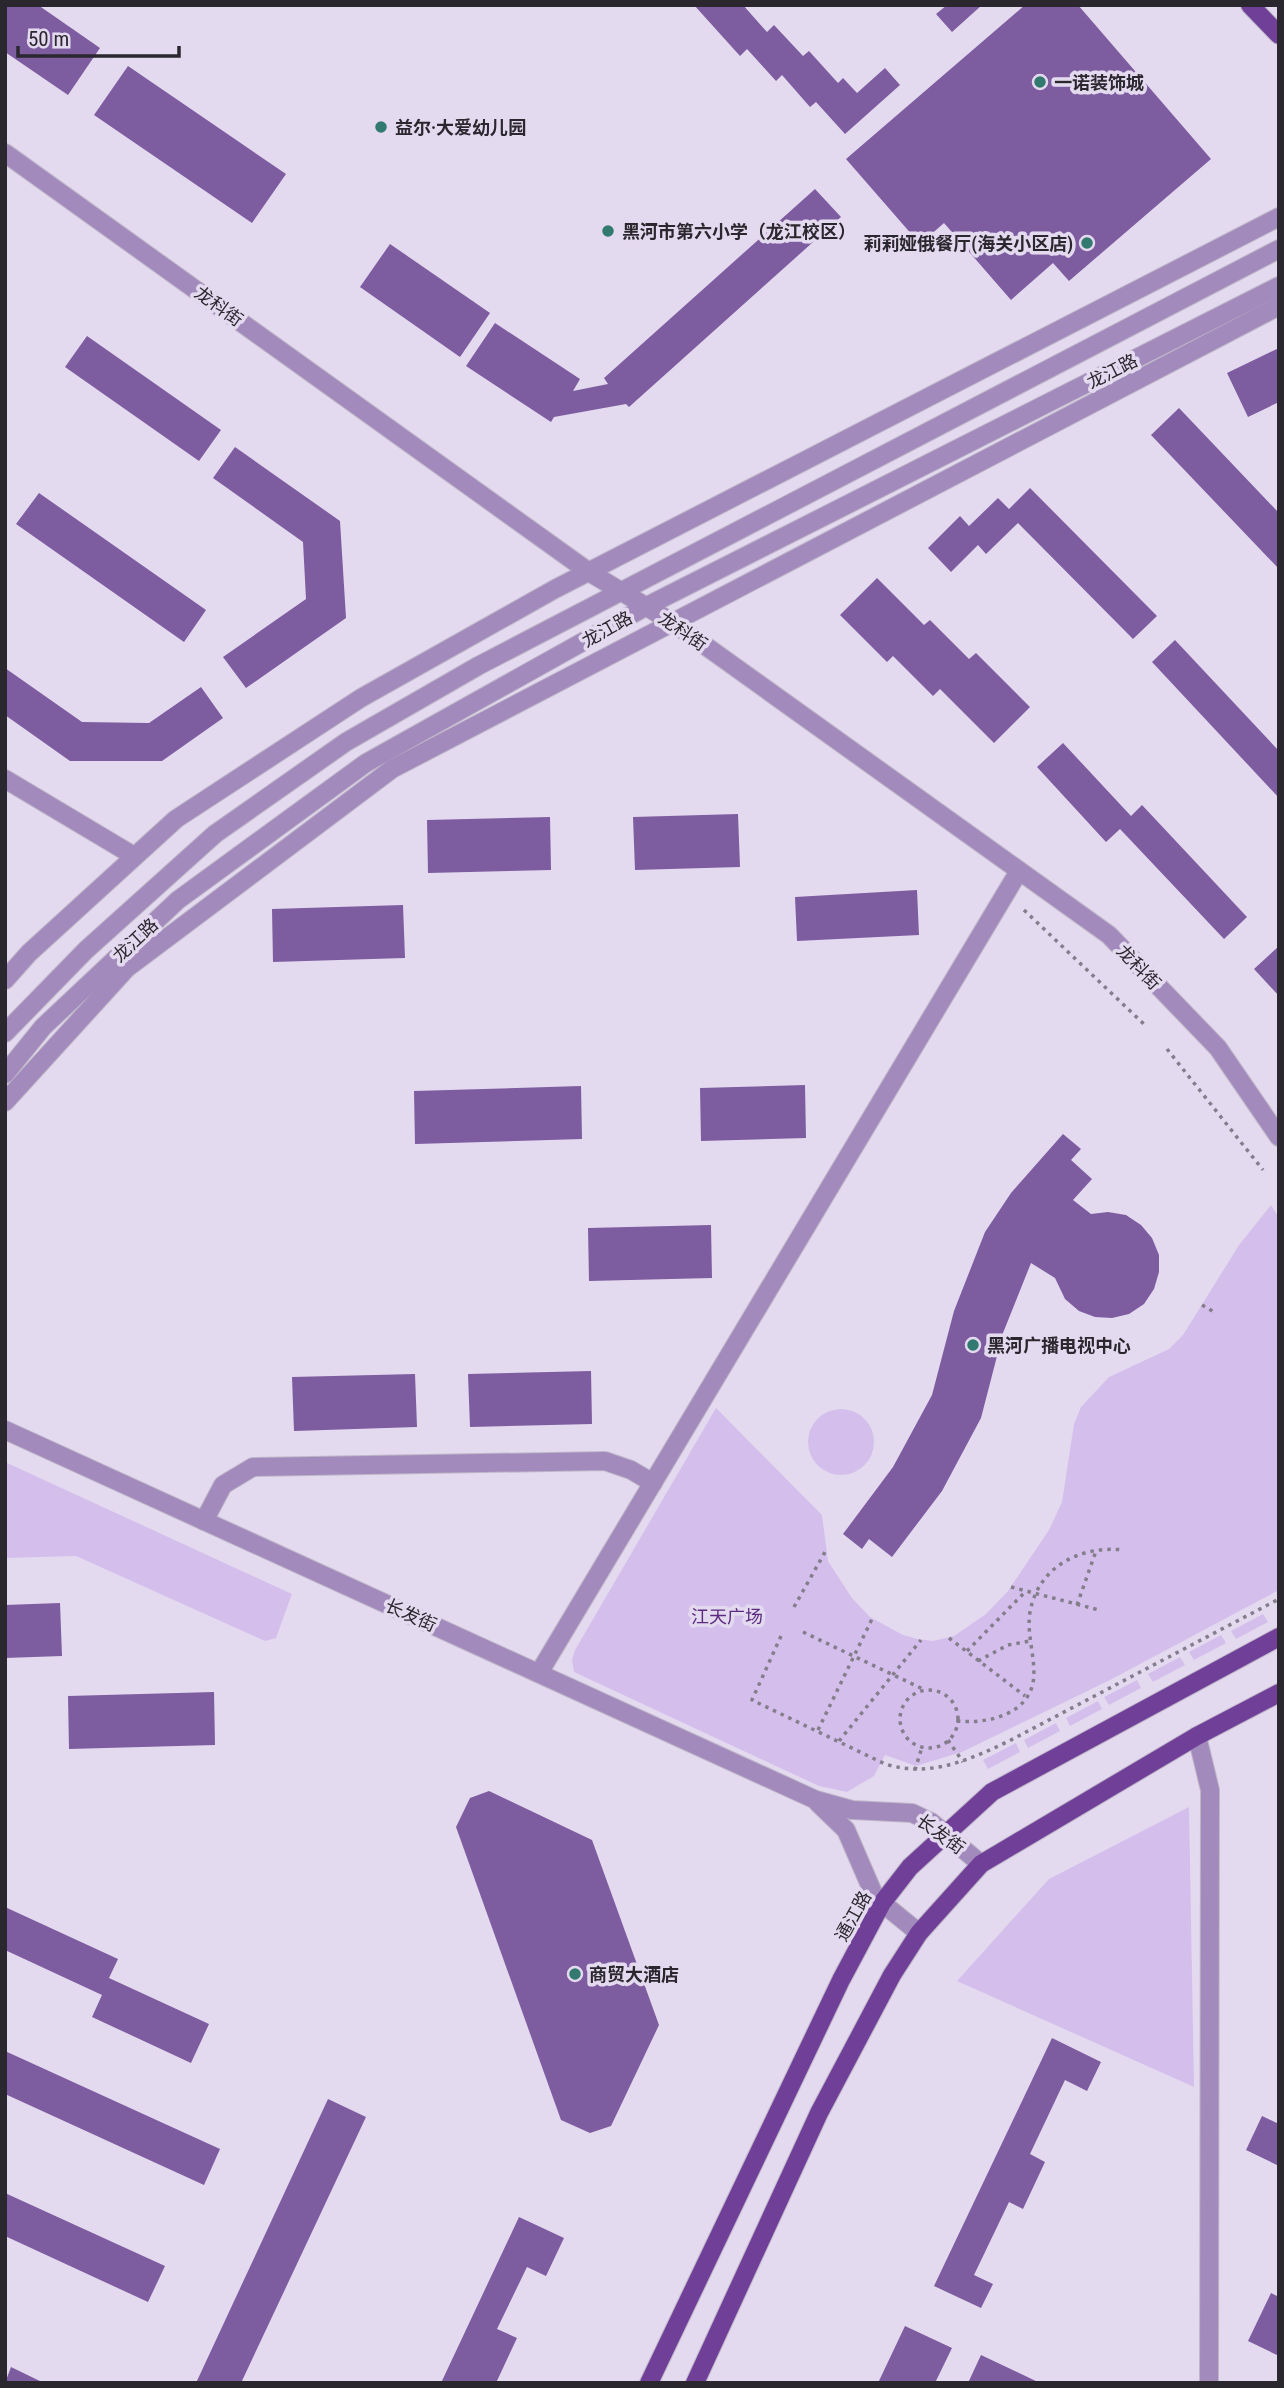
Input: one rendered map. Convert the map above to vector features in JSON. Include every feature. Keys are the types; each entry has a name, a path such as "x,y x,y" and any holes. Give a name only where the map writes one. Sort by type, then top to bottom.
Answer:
{"main road":[{"path":"1250,5 1279,35"},
{"name":"通江路","path":"649,2383 806,2053 881,1903 944,1833 1007,1784 1279,1637"},
{"path":"695,2383 819,2113 892,1975 919,1933 981,1864 1197,1736 1279,1693"}],"street":[{"name":"龙科街","path":"5,153 589,572 675,624 1118,945 1218,1048 1279,1137"},
{"path":"5,980 29,953 176,819 361,698 589,572 1279,217"},
{"name":"龙江路","path":"5,1033 86,950 215,834 346,742 478,666 1279,248"},
{"name":"龙江路","path":"5,1074 43,1027 178,901 366,763 647,606 1279,286"},
{"path":"5,1102 127,968 392,769 675,624 1279,306"},
{"path":"5,779 134,856"},
{"path":"539,1673 1019,871"},
{"name":"长发街","path":"5,1430 816,1800 852,1810 912,1814 931,1822 981,1864"},
{"path":"204,1521 223,1485 253,1467 605,1461 631,1470 653,1483"},
{"path":"1197,1736 1210,1790 1209,2383"},
{"name":"长发街","path":"816,1800 846,1830 875,1897 919,1933"}],"path":[{"path":"1024,910 1147,1027"},
{"path":"1167,1049 1263,1170"},
{"path":"1202,1305 1214,1311"},
{"path":"957,1721 977,1724 998,1719 1026,1696 1032,1683 1030,1612 1046,1575 1063,1560 1096,1551 1124,1550"},
{"path":"1077,1605 1096,1551"},
{"path":"794,1607 825,1552"},
{"path":"1011,1587 1099,1610"},
{"path":"967,1651 1026,1591"},
{"path":"781,1636 752,1700 886,1764 915,1770 963,1762 1021,1735 1279,1599"},
{"path":"818,1731 872,1619"},
{"path":"803,1632 927,1690 948,1697 954,1705 957,1721 948,1740 938,1746 922,1747 905,1737 900,1719 905,1702 927,1690"},
{"path":"949,1638 1026,1696"},
{"path":"839,1741 921,1640"},
{"path":"978,1661 1008,1645 1030,1641"},
{"path":"948,1740 963,1762"},
{"path":"915,1770 922,1747"}],"green space":[{"name":"江天广场","path":"1271,1205 1279,1218 1279,1590 1110,1680 962,1752 916,1766 885,1755 874,1776 847,1792 819,1786 574,1672 572,1660 575,1650 716,1408 822,1515 828,1561 852,1598 870,1617 903,1635 918,1639 933,1641 954,1636 986,1614 1008,1591 1049,1530 1062,1502 1074,1424 1081,1407 1109,1377 1169,1349 1183,1335 1239,1245"},
{"path":"841,1409 854,1411 864,1419 872,1429 872,1455 864,1465 854,1473 841,1475 828,1473 818,1465 810,1455 808,1442 810,1429 818,1419 828,1411"},
{"path":"5,1462 292,1594 276,1638 265,1641 76,1556 5,1558"},
{"path":"1263,1614 1268,1622 1236,1639 1231,1631"},
{"path":"1221,1635 1226,1643 1194,1660 1189,1652"},
{"path":"1180,1657 1185,1665 1153,1682 1148,1674"},
{"path":"1137,1680 1141,1688 1109,1705 1104,1697"},
{"path":"1098,1701 1102,1709 1070,1726 1066,1718"},
{"path":"1056,1723 1060,1731 1028,1748 1024,1740"},
{"path":"1016,1743 1020,1752 988,1769 983,1760"},
{"path":"1189,1807 1194,2087 957,1981 1049,1879"}],"building":[{"path":"5,5 38,5 100,48 68,95 5,52"},
{"path":"694,5 743,5 767,32 774,25 803,56 809,51 838,83 843,78 857,93 885,68 900,85 845,134 816,102 810,107 782,75 776,81 747,49 740,56"},
{"path":"947,5 982,5 952,32 936,14"},
{"name":"一诺装饰城","path":"1025,5 1078,5 1211,159 1069,281 1053,263 1011,300 944,223 920,244 846,159"},
{"path":"128,66 286,174 252,223 94,115"},
{"path":"815,189 841,217 629,407 626,404 554,417 551,422 466,366 495,323 580,379 573,391 608,384 604,378"},
{"path":"390,244 490,313 460,357 360,287"},
{"path":"87,336 221,430 199,461 65,367"},
{"path":"1279,348 1279,402 1248,417 1227,373"},
{"path":"1179,408 1279,513 1279,569 1151,435"},
{"path":"235,447 340,521 346,618 246,688 223,657 306,599 303,542 213,478"},
{"path":"1030,488 1157,616 1133,639 1018,523 986,554 978,545 951,572 928,548 960,516 969,526 998,498 1009,509"},
{"path":"39,493 206,610 184,642 16,524"},
{"path":"877,578 924,625 930,620 969,659 976,653 1030,707 994,743 940,689 933,696 893,656 887,662 840,615"},
{"path":"1175,640 1279,751 1279,798 1152,662"},
{"path":"5,668 82,722 149,723 201,687 223,718 162,761 70,761 5,715"},
{"path":"1063,743 1131,816 1142,805 1247,917 1224,939 1120,829 1106,842 1037,767"},
{"path":"738,814 740,867 635,870 633,817"},
{"path":"550,817 551,870 428,873 427,820"},
{"path":"917,890 919,935 797,941 795,897"},
{"path":"403,905 405,958 273,962 272,909"},
{"path":"1279,946 1279,996 1254,969"},
{"path":"805,1085 806,1138 701,1141 700,1088"},
{"path":"581,1086 582,1139 415,1144 414,1091"},
{"name":"黑河广播电视中心","path":"1063,1134 1081,1149 1071,1160 1092,1179 1073,1200 1091,1214 1108,1212 1126,1215 1141,1225 1152,1238 1159,1255 1159,1272 1154,1289 1144,1304 1129,1314 1112,1318 1095,1317 1079,1311 1065,1299 1055,1278 1031,1263 1003,1333 981,1418 942,1491 892,1557 869,1539 862,1549 843,1534 893,1467 932,1395 954,1311 985,1232 1011,1193"},
{"path":"711,1225 712,1278 589,1281 588,1228"},
{"path":"591,1371 592,1424 470,1427 468,1374"},
{"path":"415,1374 417,1427 294,1431 292,1377"},
{"path":"60,1603 62,1656 5,1658 5,1605"},
{"path":"214,1692 215,1745 69,1749 68,1696"},
{"name":"商贸大酒店","path":"489,1791 592,1840 659,2025 611,2126 590,2133 561,2120 456,1827 470,1798"},
{"path":"5,1907 118,1959 109,1978 209,2024 191,2063 92,2017 102,1995 5,1950"},
{"path":"1052,2038 1101,2062 1087,2091 1065,2080 1030,2154 1045,2162 1023,2209 1009,2202 974,2275 993,2284 981,2308 934,2286"},
{"path":"5,2051 220,2149 204,2185 5,2094"},
{"path":"328,2099 366,2117 241,2383 196,2383"},
{"path":"1262,2116 1279,2124 1279,2166 1246,2150"},
{"path":"5,2193 165,2266 148,2302 5,2236"},
{"path":"519,2217 564,2238 546,2276 527,2267 497,2329 517,2338 496,2383 441,2383"},
{"path":"1271,2293 1279,2297 1279,2356 1248,2341"},
{"path":"905,2326 952,2348 935,2383 878,2383"},
{"path":"981,2355 1040,2383 968,2383"},
{"path":"11,2367 44,2383 5,2383"}],"place":[{"name":"一诺装饰城","path":"1040,82"},
{"name":"益尔·大爱幼儿园","path":"381,127"},
{"name":"黑河市第六小学（龙江校区）","path":"608,231"},
{"name":"莉莉娅俄餐厅(海关小区店)","path":"1087,243"},
{"name":"黑河广播电视中心","path":"973,1345"},
{"name":"商贸大酒店","path":"575,1974"}]}
